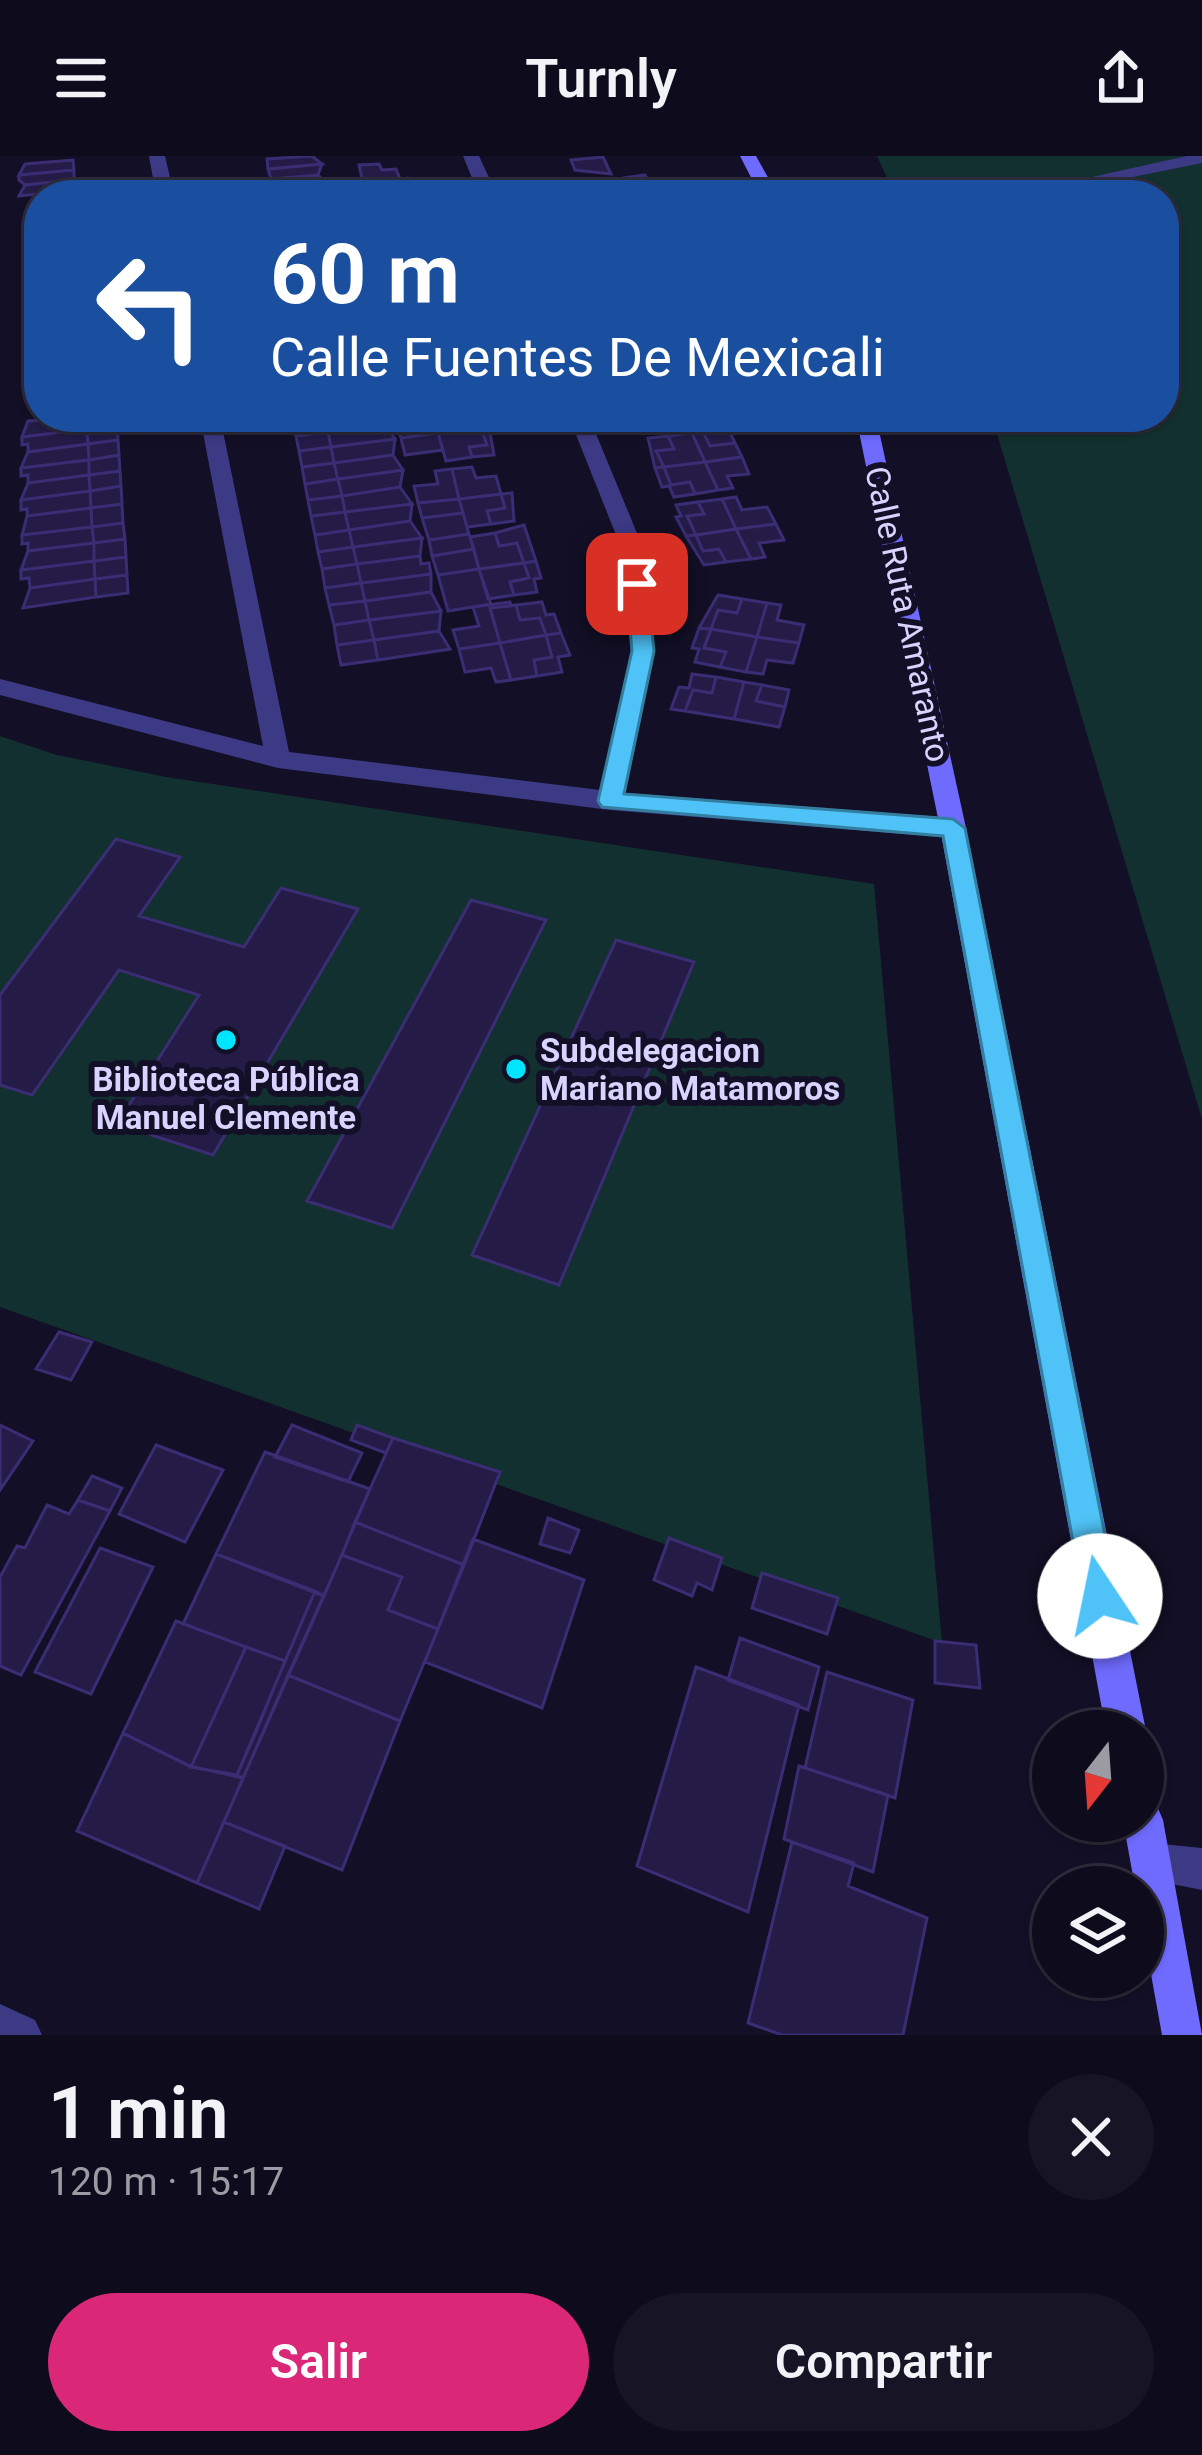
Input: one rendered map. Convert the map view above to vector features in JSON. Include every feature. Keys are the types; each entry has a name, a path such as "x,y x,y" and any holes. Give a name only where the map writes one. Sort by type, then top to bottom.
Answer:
{"main road":[{"name":"Calle Ruta Amaranto","path":"869,432 953,828 1122,1710"},
{"path":"1147,1842 1184,2035"}],"street":[{"path":"1093,180 1202,158"},
{"path":"213,432 278,759"},
{"path":"585,432 633,550 643,651 610,801"},
{"path":"0,687 278,759 610,801 953,828"},
{"path":"1151,1863 1202,1868"},
{"path":"0,2026 20,2035"}],"green space":[{"path":"877,156 1202,156 1202,1119 996,432 1179,432 1179,180 888,180"},
{"path":"0,736 57,755 166,777 874,884 942,1643 0,1307"}],"building":[{"path":"312,156 322,164 268,169 267,159"},
{"path":"603,157 611,174 575,170 571,160"},
{"path":"73,160 74,170 19,175 25,164"},
{"path":"322,164 318,175 271,179 268,169"},
{"path":"359,165 396,169 400,179 362,180"},
{"path":"74,170 74,180 24,180 24,184 19,175"},
{"path":"318,175 323,180 271,180"},
{"path":"24,432 63,432 22,437"},
{"path":"87,432 117,432 118,440 88,444"},
{"path":"87,432 88,444 28,452 22,437"},
{"path":"328,432 390,432 395,439 331,447"},
{"path":"328,432 331,447 299,451 296,436"},
{"path":"399,432 438,433 401,438"},
{"path":"482,432 490,432 494,455 472,457 469,447 487,445"},
{"path":"482,432 487,445 469,447 472,457 446,461 438,433"},
{"path":"703,432 730,432 735,443 710,446"},
{"path":"703,432 710,446 735,443 742,457 705,462 692,433"},
{"path":"438,433 443,450 405,455 401,438"},
{"path":"692,433 705,462 664,467 656,451 674,449 668,436"},
{"path":"668,436 674,449 656,451 664,467 655,468 648,438"},
{"path":"395,439 393,455 334,463 331,447"},
{"path":"118,440 119,455 89,460 88,444"},
{"path":"88,444 89,460 21,468 28,452"},
{"path":"331,447 334,463 302,467 299,451"},
{"path":"119,455 120,471 89,475 89,460"},
{"path":"393,455 403,470 338,479 334,463"},
{"path":"742,457 749,474 727,476 733,488 718,490 705,462"},
{"path":"89,460 89,475 28,483 28,475 21,476 21,468"},
{"path":"705,462 718,490 695,494 690,482 671,485 664,467"},
{"path":"334,463 338,479 305,484 302,467"},
{"path":"472,467 476,478 496,476 501,494 459,499 452,469"},
{"path":"664,467 671,485 690,482 695,494 674,497 669,486 662,487 655,468"},
{"path":"452,469 459,499 418,503 414,486 438,484 435,471"},
{"path":"403,470 400,487 342,496 338,479"},
{"path":"120,471 121,486 90,491 89,475"},
{"path":"89,475 90,491 21,500 28,483"},
{"path":"338,479 342,496 308,500 305,484"},
{"path":"121,486 122,504 91,508 90,491"},
{"path":"400,487 412,504 345,512 342,496"},
{"path":"90,491 91,508 27,516 27,509 21,510 21,500"},
{"path":"512,493 514,521 491,524 487,511 505,508 501,494"},
{"path":"501,494 505,508 487,511 491,524 467,527 459,499"},
{"path":"342,496 345,512 311,516 308,500"},
{"path":"736,497 742,510 767,507 776,524 736,529 722,499"},
{"path":"459,499 463,513 422,518 418,503"},
{"path":"722,499 736,529 696,535 687,516 704,514 698,502"},
{"path":"698,502 704,514 687,516 696,535 686,536 676,517 681,516 676,505"},
{"path":"122,504 123,523 92,527 91,508"},
{"path":"412,504 410,521 349,530 345,512"},
{"path":"91,508 92,527 22,535 27,516"},
{"path":"345,512 349,530 315,535 311,516"},
{"path":"463,513 469,534 429,540 422,518"},
{"path":"410,521 422,538 353,547 349,530"},
{"path":"123,523 125,539 94,543 92,527"},
{"path":"776,524 784,540 759,543 765,557 751,559 736,529"},
{"path":"524,525 536,561 524,563 517,543 499,546 495,533"},
{"path":"92,527 94,543 28,551 28,543 22,544 22,535"},
{"path":"736,529 751,559 726,562 719,549 703,551 696,535"},
{"path":"349,530 353,547 318,552 315,535"},
{"path":"495,533 499,546 517,543 524,563 479,569 470,537"},
{"path":"469,534 474,549 432,556 429,540"},
{"path":"696,535 703,551 719,549 726,562 704,565 686,536"},
{"path":"422,538 420,556 357,564 353,547"},
{"path":"125,539 126,557 94,561 94,543"},
{"path":"94,543 94,561 21,570 28,551"},
{"path":"353,547 357,564 322,569 318,552"},
{"path":"474,549 479,569 438,575 432,556"},
{"path":"420,556 421,564 429,563 431,574 361,583 357,564"},
{"path":"126,557 127,575 95,579 94,561"},
{"path":"94,561 95,579 30,588 29,578 21,579 21,570"},
{"path":"536,561 541,578 534,579 537,592 514,595 510,582 529,578 524,563"},
{"path":"524,563 529,578 510,582 514,595 488,599 479,569"},
{"path":"357,564 361,583 325,588 322,569"},
{"path":"479,569 491,604 448,611 438,575"},
{"path":"431,574 431,592 365,601 361,583"},
{"path":"127,575 128,593 96,597 95,579"},
{"path":"95,579 96,597 23,608 30,588"},
{"path":"361,583 365,601 329,605 325,588"},
{"path":"431,592 441,611 369,620 365,601"},
{"path":"718,595 742,599 737,613 718,610 711,629 699,628"},
{"path":"742,599 767,603 757,637 711,629 718,610 737,613"},
{"path":"365,601 369,620 334,625 329,605"},
{"path":"510,602 511,606 490,608 500,643 459,649 453,630 479,626 473,607"},
{"path":"542,602 546,615 554,614 561,633 546,635 540,618 520,620 516,605"},
{"path":"767,603 781,605 777,620 804,625 799,643 757,637"},
{"path":"516,605 520,620 540,618 546,635 500,643 490,608"},
{"path":"441,611 439,631 374,640 369,620"},
{"path":"369,620 374,640 337,645 334,625"},
{"path":"699,628 711,629 704,648 726,652 720,667 695,662 699,649 692,648"},
{"path":"711,629 757,637 746,672 720,667 726,652 704,648"},
{"path":"439,631 450,649 378,660 374,640"},
{"path":"561,633 570,655 558,657 562,672 537,676 534,660 552,657 546,635"},
{"path":"546,635 552,657 534,660 537,676 511,680 500,643"},
{"path":"757,637 799,643 793,663 767,660 763,674 746,672"},
{"path":"374,640 378,660 341,665 337,645"},
{"path":"500,643 511,680 496,682 491,668 465,672 459,649"},
{"path":"692,674 716,677 712,693 693,690 685,711 671,709 679,687 689,688"},
{"path":"716,677 744,682 734,719 685,711 693,690 712,693"},
{"path":"744,682 762,685 756,701 785,707 779,727 734,719"},
{"path":"762,685 789,690 785,707 756,701"},
{"name":"Biblioteca Pública Manuel Clemente","path":"116,839 180,857 139,916 244,947 281,888 358,909 213,1155 117,1124 199,995 119,970 32,1095 0,1085 0,995"},
{"path":"471,900 546,920 392,1228 307,1201"},
{"path":"616,940 694,962 559,1285 472,1255"},
{"path":"59,1332 92,1342 71,1380 36,1369"},
{"path":"0,1425 33,1441 0,1490"},
{"path":"292,1425 362,1453 348,1482 275,1457"},
{"path":"357,1425 393,1438 386,1453 351,1440"},
{"path":"393,1438 500,1472 464,1565 355,1522"},
{"path":"156,1445 223,1470 185,1542 119,1514"},
{"path":"265,1452 370,1489 324,1596 216,1554"},
{"path":"92,1476 122,1488 110,1511 78,1500"},
{"path":"78,1500 110,1511 21,1675 0,1666 0,1577 17,1546 25,1548 47,1505 69,1514"},
{"path":"548,1518 579,1530 570,1553 540,1544"},
{"path":"355,1522 464,1565 438,1629 388,1610 402,1577 342,1555"},
{"path":"669,1538 722,1558 712,1590 697,1583 692,1596 654,1580"},
{"path":"473,1539 584,1580 542,1708 425,1662"},
{"path":"100,1548 153,1567 91,1694 35,1672"},
{"path":"216,1554 315,1591 285,1661 183,1624"},
{"path":"342,1555 402,1577 388,1610 438,1629 400,1721 288,1675"},
{"path":"762,1573 838,1598 827,1634 752,1608"},
{"path":"315,1591 324,1596 243,1778 237,1775"},
{"path":"176,1621 246,1647 191,1767 123,1733"},
{"path":"740,1638 819,1667 808,1710 728,1680"},
{"path":"935,1641 976,1645 980,1688 935,1683"},
{"path":"246,1647 285,1661 237,1775 191,1767"},
{"path":"696,1667 799,1705 748,1912 637,1866"},
{"path":"827,1672 913,1700 895,1798 805,1768"},
{"path":"288,1675 400,1721 342,1870 224,1822"},
{"path":"123,1733 190,1766 243,1778 197,1883 77,1831"},
{"path":"799,1766 888,1795 873,1872 784,1839"},
{"path":"224,1822 285,1846 259,1909 197,1883"},
{"path":"792,1842 854,1863 848,1886 927,1918 903,2035 782,2035 748,2023"}],"place":[{"name":"Biblioteca Pública Manuel Clemente","path":"226,1040"},
{"name":"Subdelegacion Mariano Matamoros","path":"516,1069"}],"route":[{"path":"637,584 643,651 610,801 953,828 1100,1596"}]}
